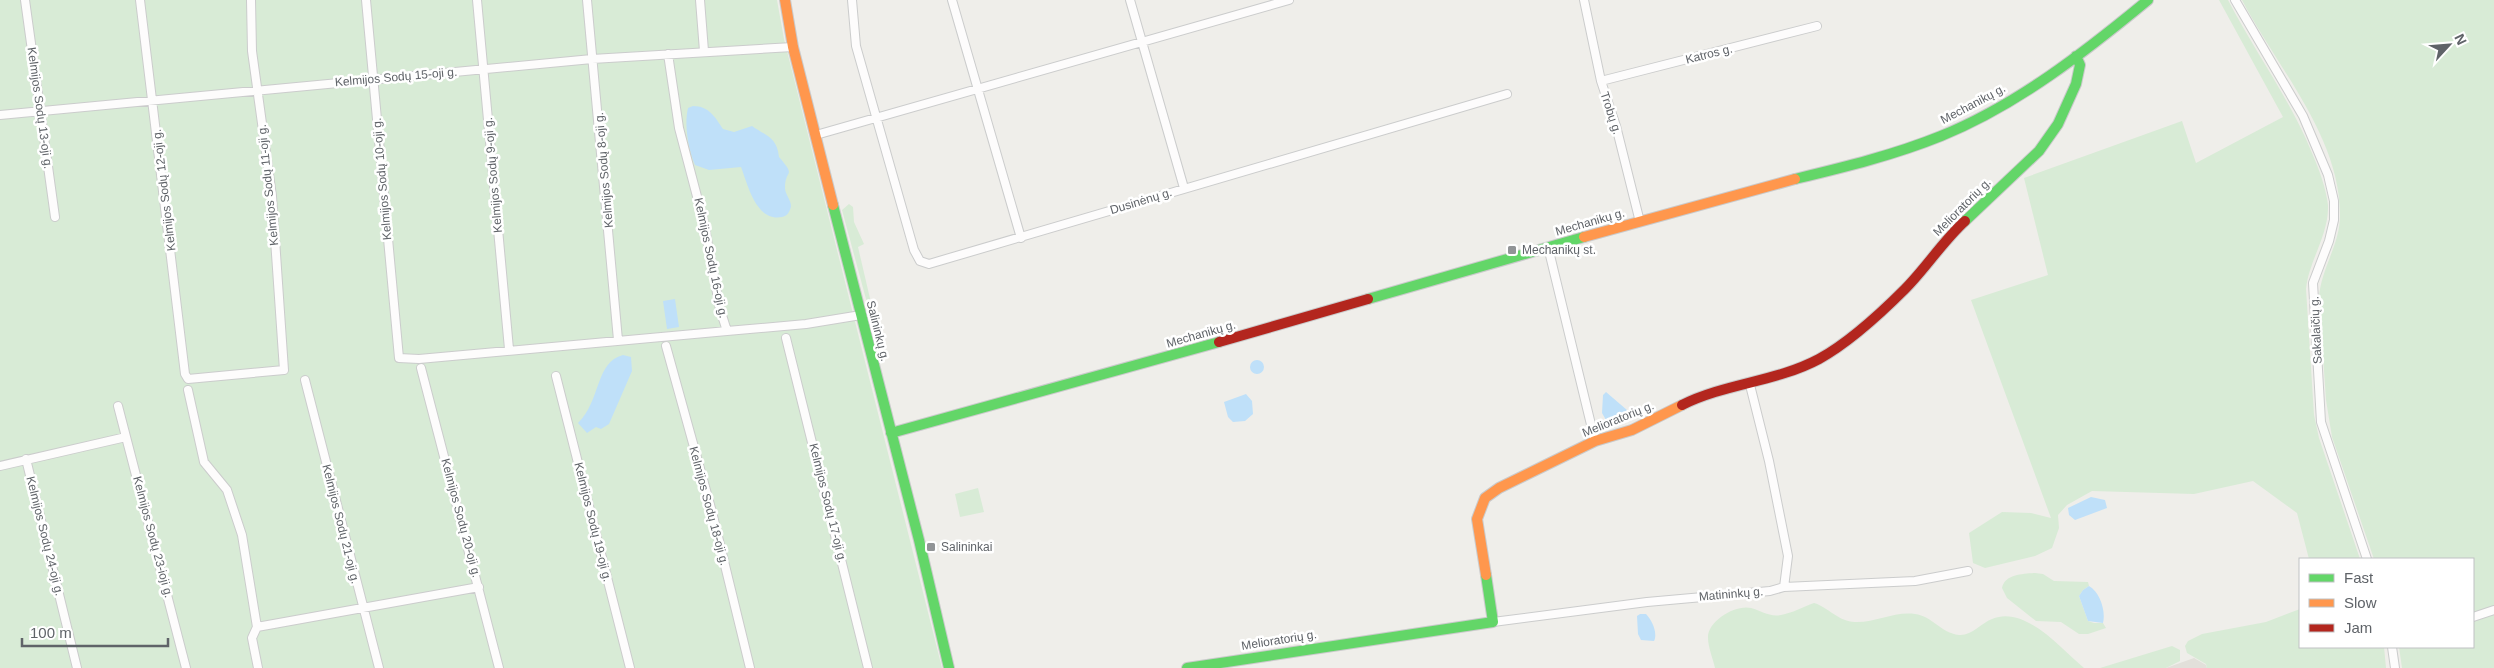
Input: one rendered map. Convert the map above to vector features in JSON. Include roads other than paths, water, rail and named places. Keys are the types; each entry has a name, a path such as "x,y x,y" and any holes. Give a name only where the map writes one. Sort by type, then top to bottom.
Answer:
{"main road":[{"name":"Salininkų g.","path":"785,0 793,47 949,668"},
{"name":"Mechanikų g.","path":"891,433 1044,394 1548,247 1868,160 1921,143 1966,124 2076,56 2148,0"},
{"name":"Melioratorių g.","path":"1187,668 1493,622 1476,519 1485,498 1499,488 1595,441 1632,430 1698,397 1750,385 1789,373 1820,358 1848,340 1905,288 1956,228 2039,151 2050,136 2076,84 2080,66 2076,56"}],"street":[{"name":"Kelmijos Sodų 13-oji g.","path":"25,0 55,217"},
{"name":"Kelmijos Sodų 12-oji g.","path":"140,0 185,374 188,379"},
{"name":"Kelmijos Sodų 11-oji g.","path":"188,379 284,370 272,196 252,51 251,0"},
{"name":"Kelmijos Sodų 10-oji g.","path":"366,0 399,358 419,359 509,349"},
{"name":"Kelmijos Sodų 9-oji g.","path":"477,0 509,349"},
{"name":"Kelmijos Sodų 8-oji g.","path":"587,0 618,340"},
{"path":"700,0 704,52"},
{"name":"Dusinėnų g.","path":"852,0 856,46 914,250 920,261 929,264 1507,94"},
{"path":"952,0 1021,238"},
{"path":"1130,0 1184,188"},
{"path":"816,135 1289,0"},
{"name":"Sakalaičių g.","path":"2235,0 2303,116 2328,175 2334,201 2334,220 2329,241 2313,283 2321,422 2367,558"},
{"name":"Trobų g.","path":"1584,2 1601,81 1616,126 1640,222"},
{"name":"Katros g.","path":"1601,81 1817,26"},
{"name":"Kelmijos Sodų 15-oji g.","path":"0,115 373,78 483,70 592,59 793,47"},
{"name":"Kelmijos Sodų 16-oji g.","path":"668,54 679,128 704,223 720,309 727,331 806,324 861,315"},
{"path":"1548,247 1595,441"},
{"path":"509,349 727,331"},
{"name":"Kelmijos Sodų 17-oji g.","path":"786,338 868,668"},
{"name":"Kelmijos Sodų 18-oji g.","path":"666,346 712,512 750,668"},
{"name":"Kelmijos Sodų 20-oji g.","path":"421,368 499,668"},
{"name":"Kelmijos Sodų 19-oji g.","path":"556,376 630,668"},
{"name":"Kelmijos Sodų 21-oji g.","path":"304,380 379,668"},
{"path":"1750,385 1769,461 1788,556 1784,587"},
{"path":"188,390 204,462 226,490 242,535 256,628 252,638 258,668"},
{"name":"Kelmijos Sodų 23-ioji g.","path":"118,406 165,579 186,668"},
{"path":"26,459 126,437"},
{"name":"Kelmijos Sodų 24-oji g.","path":"0,466 26,459 77,668"},
{"name":"Matininkų g.","path":"1493,622 1647,602 1770,591 1784,587 1915,581 1968,571"},
{"path":"256,628 479,587"},
{"path":"2474,617 2494,610"},
{"path":"2392,648 2395,668"}],"water":[{"path":"699,106 707,110 723,129 734,132 752,126 773,141 778,150 779,157 789,171 785,188 791,206 787,215 773,217 759,208 750,192 741,167 709,170 695,165 690,151 687,129 688,108"},
{"path":"675,299 679,327 667,329 663,301"},
{"path":"623,355 631,357 632,371 609,424 601,429 596,427 587,433 578,423 591,404 607,365"},
{"path":"1257,360 1262,362 1264,367 1262,372 1257,374 1252,372 1250,367 1252,362"},
{"path":"1606,392 1627,410 1624,416 1612,421 1606,420 1602,413 1603,395"},
{"path":"1246,394 1252,401 1253,414 1245,421 1233,422 1228,417 1224,402"},
{"path":"2091,497 2105,500 2107,508 2075,520 2069,515 2068,508"},
{"path":"2089,586 2101,602 2104,613 2103,623 2088,621 2079,596"},
{"path":"1646,614 1652,623 1655,631 1654,641 1641,640 1638,634 1637,616"}],"place":[{"name":"Mechanikų st.","path":"1512,250"},
{"name":"Salininkai","path":"931,547"}]}
